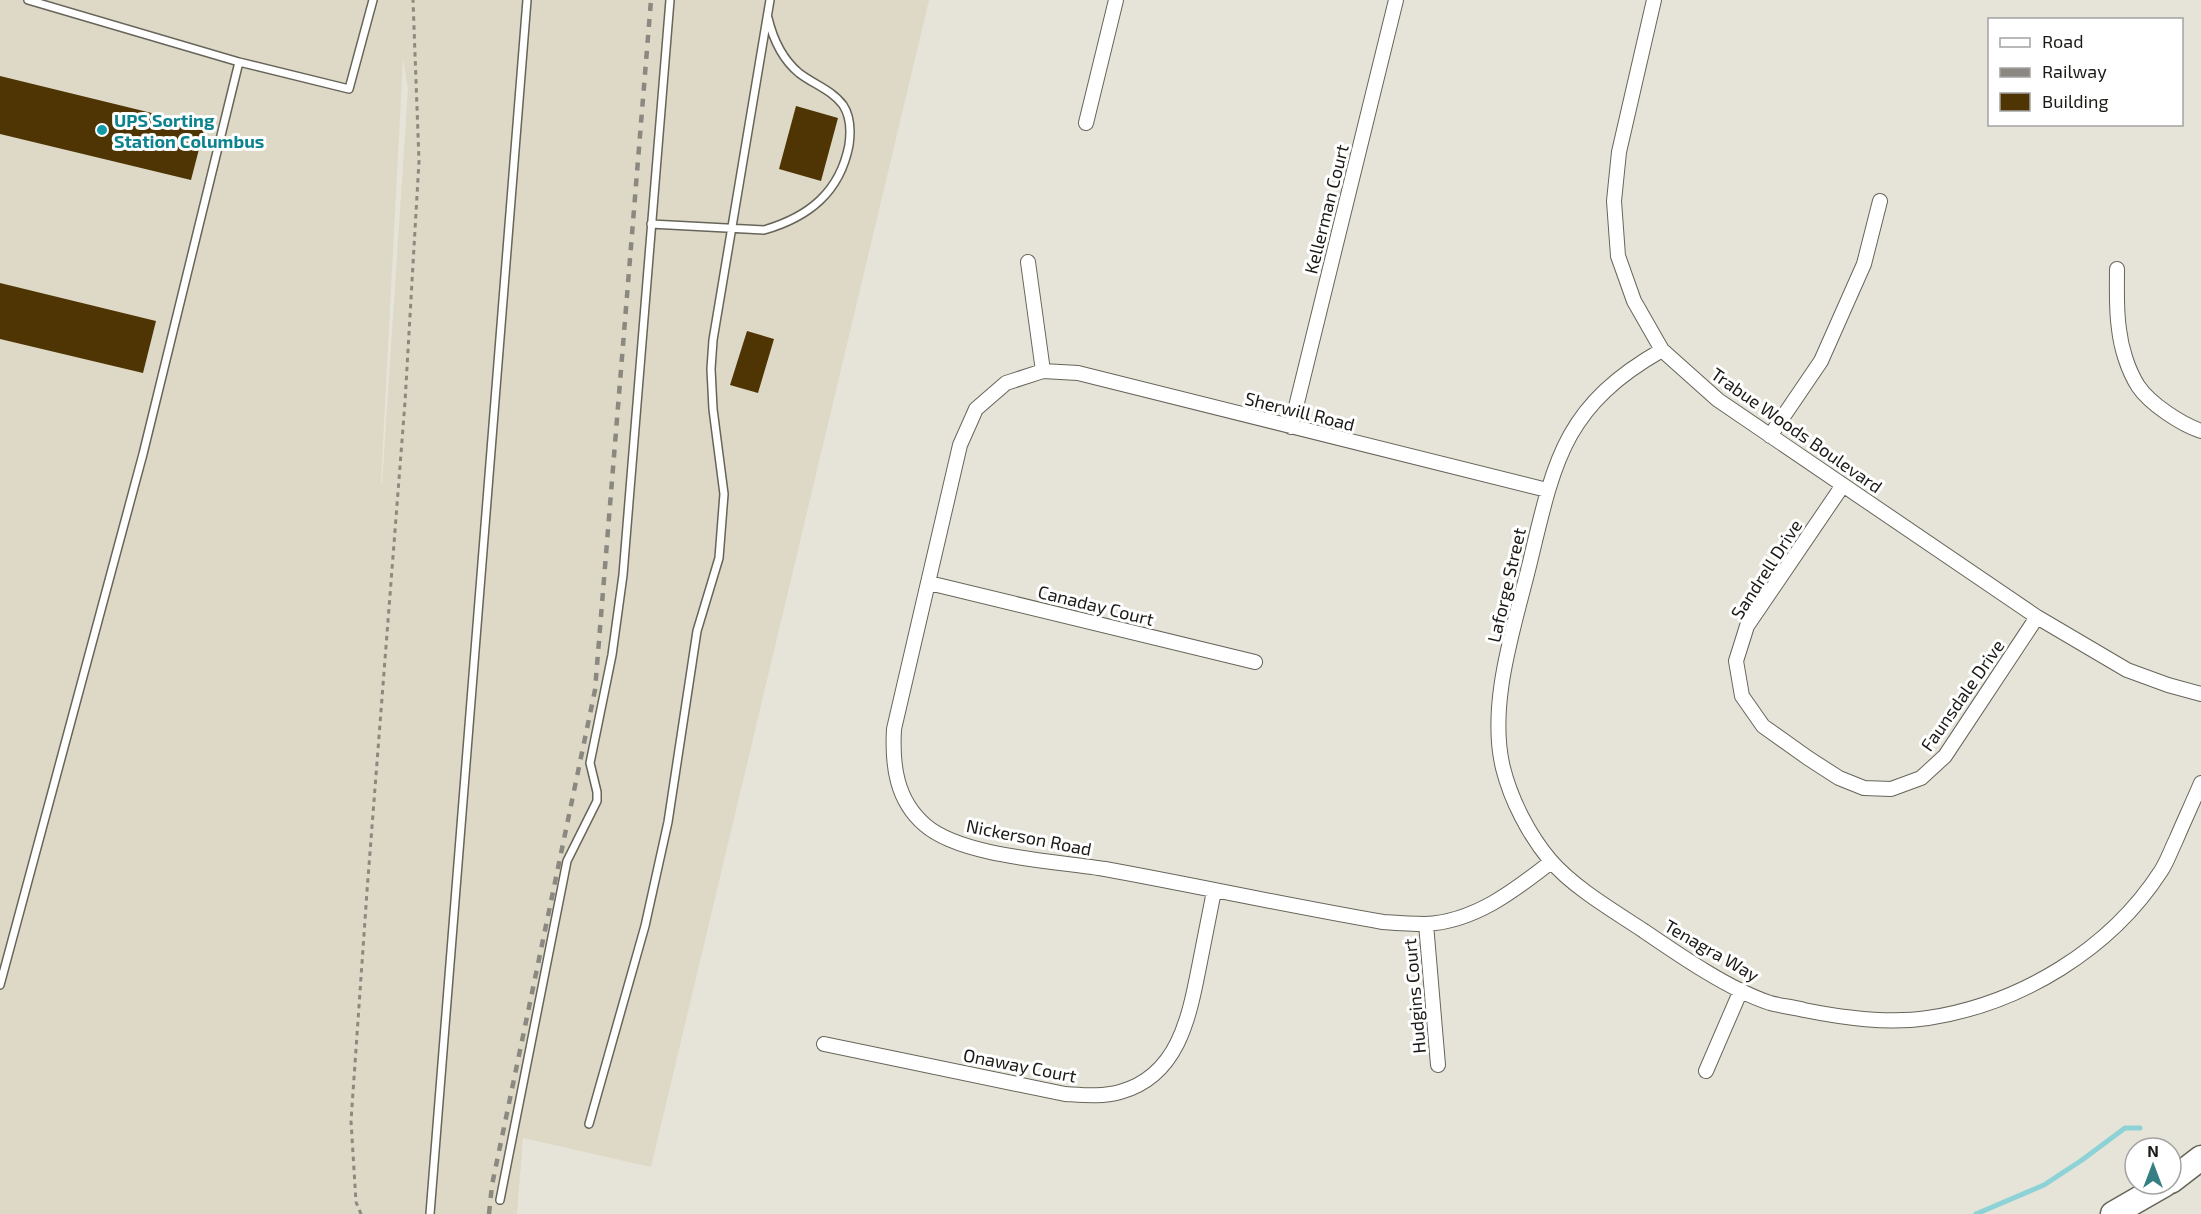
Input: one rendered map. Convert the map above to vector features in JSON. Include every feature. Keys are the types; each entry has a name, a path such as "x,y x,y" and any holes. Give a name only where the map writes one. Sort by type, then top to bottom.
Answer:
{"highway":[{"path":"2183,1172 2201,1158"},
{"path":"2114,1214 2145,1196"}],"street":[{"path":"1086,123 1116,0"},
{"name":"Kellerman Court","path":"1291,427 1396,0"},
{"name":"Trabue Woods Boulevard","path":"1654,0 1619,152 1614,201 1618,256 1634,301 1662,350 1718,400 2037,618 2127,670 2201,694"},
{"path":"1770,435 1821,361 1864,264 1880,201"},
{"path":"1028,262 1043,371"},
{"path":"2117,270 2118,329 2125,357 2139,387 2160,407 2186,425 2201,431"},
{"name":"Laforge Street","path":"1551,862 1531,832 1513,798 1503,768 1499,738 1500,704 1506,663 1547,490 1560,454 1574,426 1590,405 1632,367 1662,350"},
{"name":"Sherwill Road","path":"1043,371 1078,373 1547,490"},
{"name":"Nickerson Road","path":"1043,371 1006,383 976,409 960,445 894,729 893,755 896,781 907,804 925,825 946,838 972,848 1104,869 1383,922 1426,924 1456,919 1488,907 1551,862"},
{"name":"Sandrell Drive","path":"1808,758 1763,726 1742,696 1736,661 1747,626 1844,485"},
{"name":"Canaday Court","path":"929,583 1255,662"},
{"name":"Faunsdale Drive","path":"1808,758 1839,778 1864,788 1891,789 1922,778 1945,756 2037,618"},
{"name":"Tenagra Way","path":"1551,862 1590,895 1658,941 1741,990 1771,1003 1829,1015 1876,1020 1927,1018 1973,1008 2015,994 2058,970 2098,941 2132,909 2163,870 2201,783"},
{"name":"Onaway Court","path":"824,1044 1065,1094 1093,1095 1120,1092 1144,1081 1166,1062 1182,1037 1190,1012 1214,891"},
{"name":"Hudgins Court","path":"1426,924 1438,1065"},
{"path":"1706,1071 1741,990"}],"lane":[{"path":"28,0 239,62 350,90 373,0"},
{"path":"429,1214 527,0"},
{"path":"500,1200 567,861 597,801 590,763 612,655 623,575 670,0"},
{"path":"588,1124 645,926 669,822 697,631 719,558 724,494 713,409 712,340 733,228 770,0"},
{"path":"651,224 764,230 781,225 807,211 830,190 840,175 846,159 851,125 844,106 836,97 798,72 783,56 772,39 767,14"},
{"path":"0,985 143,454 239,62"}],"path":[{"path":"361,1214 356,1202 351,1121 405,402 419,161 413,0"}],"shaded area":[{"path":"0,0 929,0 651,1167 523,1138 517,1214 0,1214","holes":["403,59 408,89 382,483"]}],"building":[{"name":"UPS Sorting Station Columbus","path":"0,76 205,126 191,180 0,134"},
{"path":"796,106 838,118 821,181 779,169"},
{"path":"0,283 156,321 143,373 0,339"},
{"path":"747,331 774,339 758,393 730,385"}],"waterway":[{"path":"1976,1214 2044,1185 2125,1128 2140,1128"}],"railway":[{"path":"489,1214 492,1185 595,690 651,0"}],"place":[{"name":"UPS Sorting Station Columbus","path":"102,130"}]}
